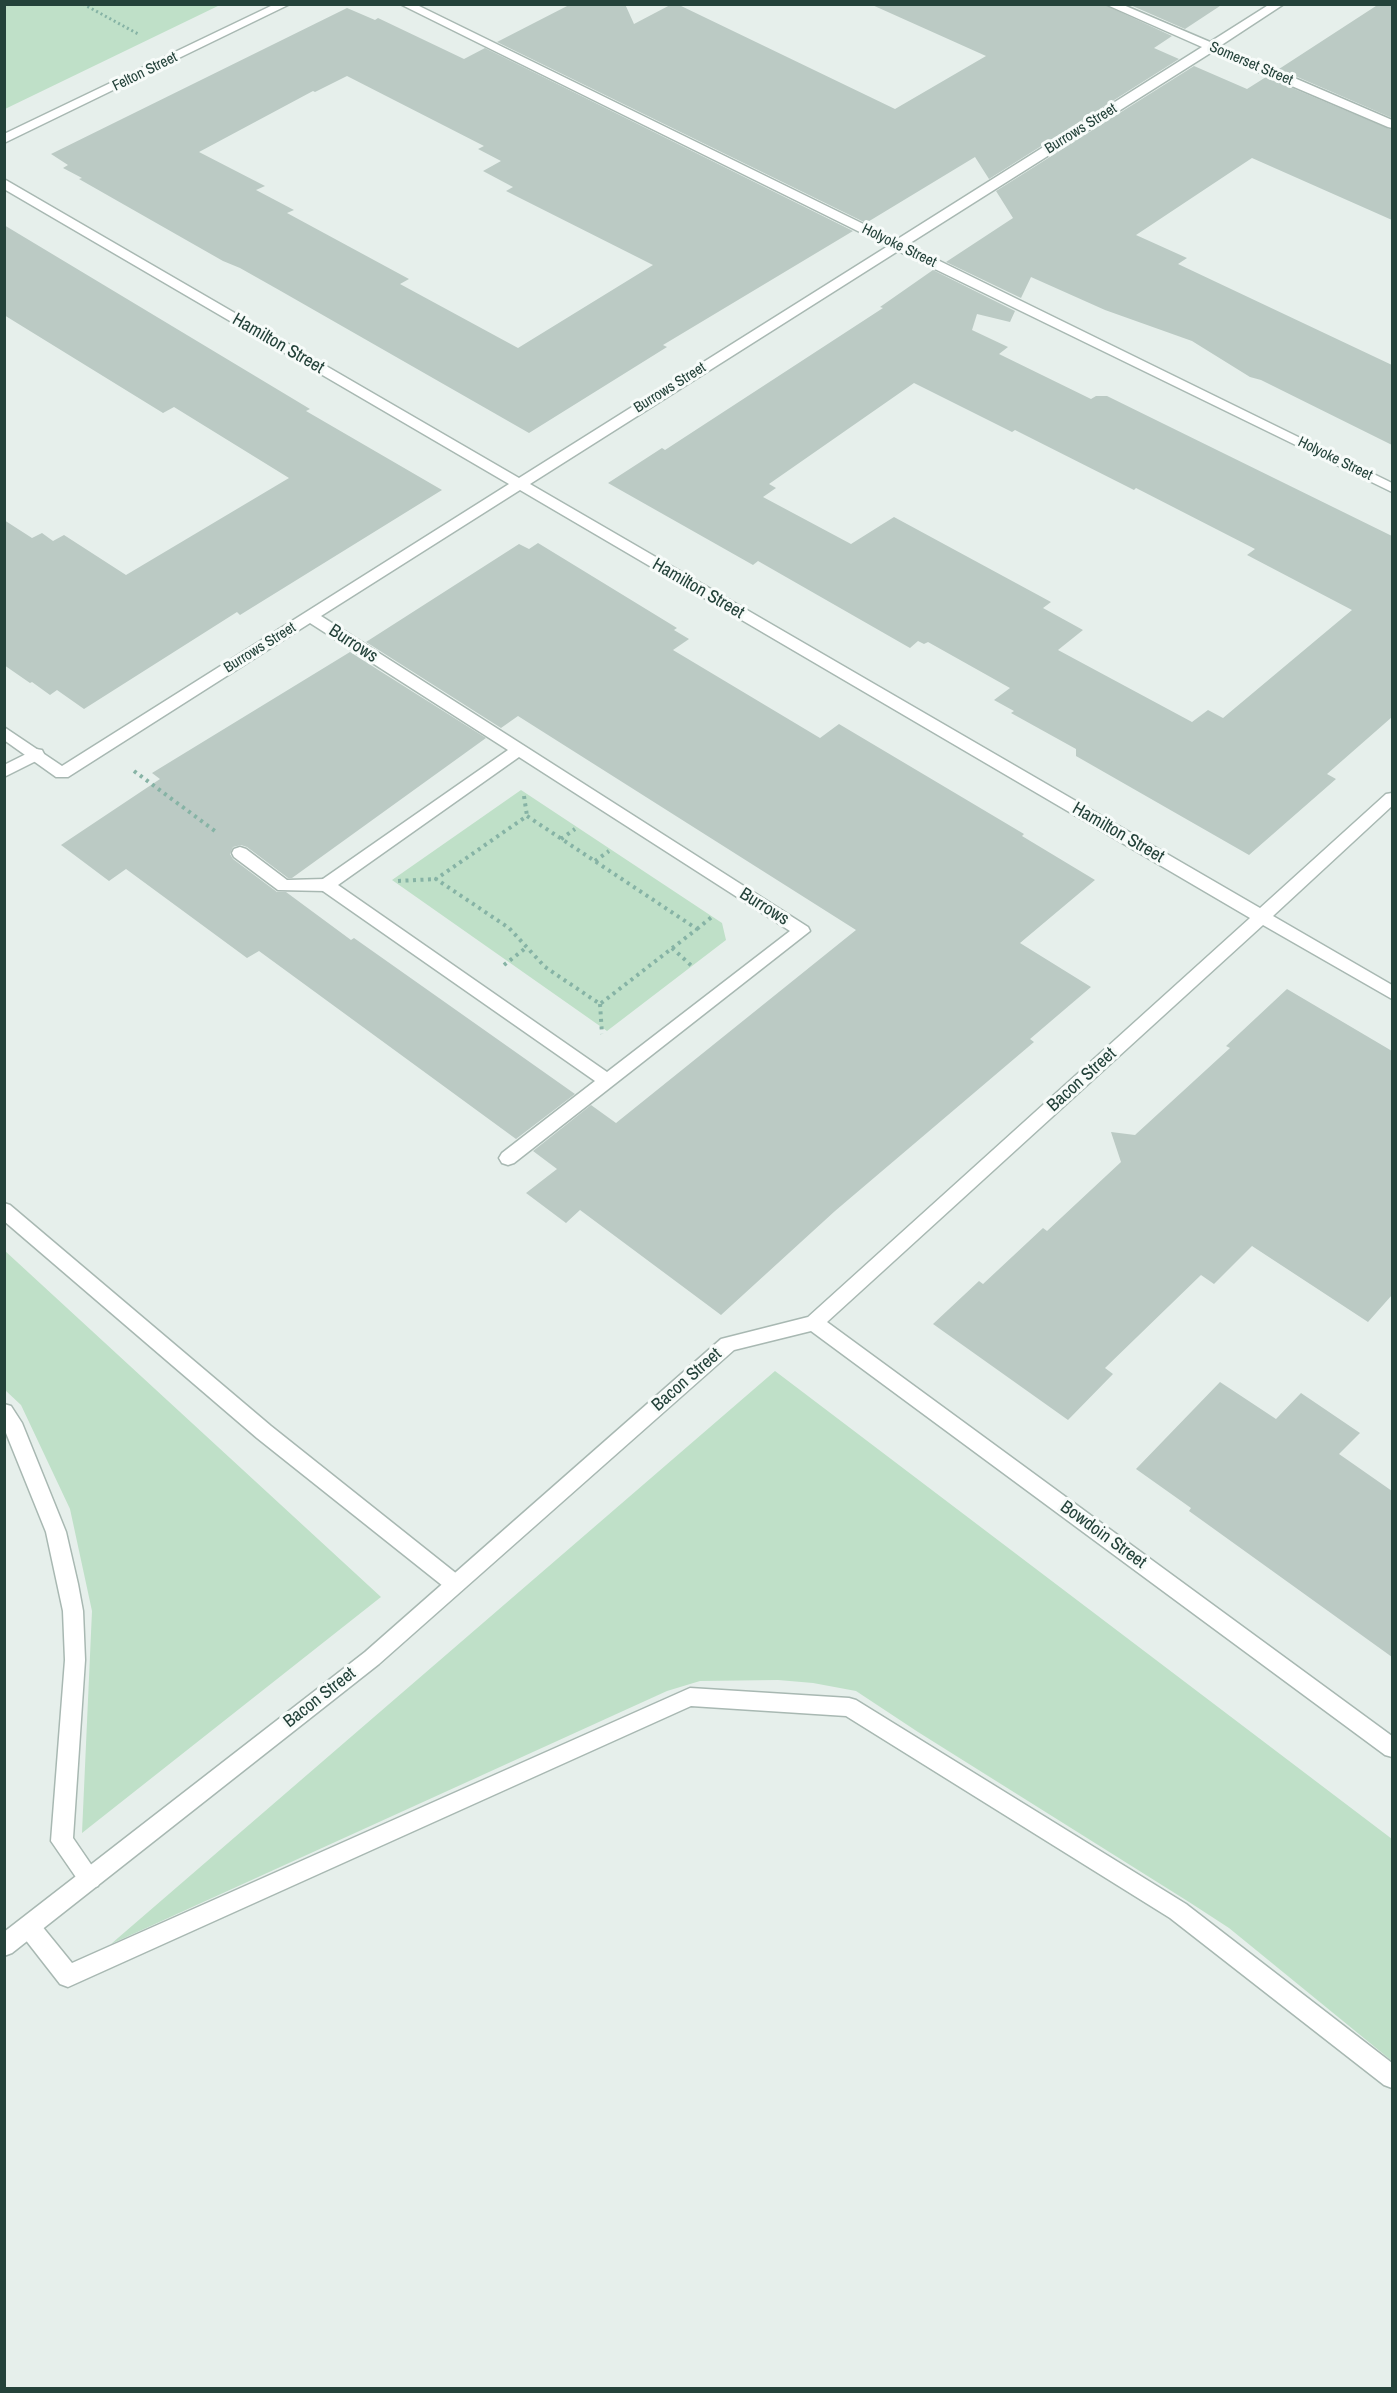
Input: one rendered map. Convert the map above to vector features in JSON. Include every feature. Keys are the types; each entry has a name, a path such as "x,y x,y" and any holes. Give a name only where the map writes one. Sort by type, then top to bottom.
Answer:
{"street":[{"name":"Felton Street","path":"4,139 285,4"},
{"name":"Holyoke Street","path":"405,4 1392,488"},
{"name":"Somerset Street","path":"1110,4 1392,124"},
{"name":"Burrows Street","path":"36,754 62,773 1279,4"},
{"name":"Hamilton Street","path":"4,183 1392,993"},
{"name":"Burrows","path":"310,616 802,931 508,1158"},
{"path":"4,732 36,754 4,772"},
{"path":"240,853 284,886 326,885 518,750"},
{"name":"Bacon Street","path":"4,1946 372,1658 728,1344 814,1323 1392,798"},
{"path":"326,885 607,1081"},
{"path":"4,1210 264,1432 455,1584"},
{"name":"Bowdoin Street","path":"814,1323 1392,1748"},
{"path":"4,1412 12,1423 48,1508 56,1532 73,1611 75,1660 63,1841 90,1879"},
{"path":"29,1927 68,1976 690,1697 849,1707 1178,1911 1392,2077"}],"path":[{"path":"83,4 179,55"},
{"path":"103,748 226,840 240,853"},
{"path":"527,816 697,929 600,1004 545,967 509,928 436,879 527,816"}],"green space":[{"path":"5,4 220,4 220,5 5,109"},
{"path":"521,790 722,923 726,940 607,1031 392,880"},
{"path":"4,1250 381,1597 82,1833 92,1611 70,1509 21,1405 5,1390"},
{"path":"775,1371 1392,1839 1392,2061 1229,1928 856,1691 813,1683 778,1680 700,1681 667,1691 111,1944"}],"building":[{"path":"571,4 625,4 634,24 672,4 677,4 895,109 986,56 870,4 1103,4 1172,36 1154,48 1179,59 989,179 975,157 866,223 497,42"},
{"path":"1128,4 1223,4 1185,29"},
{"path":"1379,4 1392,4 1392,118 1279,69"},
{"path":"347,8 375,20 378,18 464,59 485,48 853,231 663,345 667,347 529,433 79,179 82,178 63,168 68,165 51,154","holes":["347,76 484,146 478,149 501,161 483,171 513,187 506,191 653,265 518,348 400,284 409,279 287,213 294,210 256,190 265,186 199,152 313,91"]},
{"path":"1194,66 1247,89 1266,77 1392,130 1392,220 1252,158 1136,235 1187,258 1178,264 1392,365 1392,445 1261,380 1250,377 1192,341 1105,310 1031,277 1021,298 946,262 1013,218 996,191"},
{"path":"4,225 310,409 306,411 442,490 240,615 237,612 84,709 57,690 50,695 32,682 30,683 4,665 4,520 32,538 42,533 53,541 64,535 126,575 289,478 174,407 163,413 4,315"},
{"path":"933,270 1015,311 1010,322 977,314 972,330 1008,347 999,354 1091,399 1096,396 1107,396 1392,536 1392,717 1327,774 1336,779 1249,855 1076,756 1076,749 1011,713 1014,711 994,700 1010,688 928,642 924,644 918,641 910,648 758,561 753,565 608,483 662,448 665,450 883,308 880,307","holes":["914,383 1012,432 1015,430 1134,490 1136,488 1255,549 1247,555 1352,610 1223,718 1208,710 1192,722 1058,650 1083,630 1043,608 1051,602 894,517 851,544 763,497 776,488 769,484"]},
{"path":"538,543 677,628 674,630 689,639 673,650 820,738 839,724 1024,834 1022,836 1095,880 1020,943 1091,987 1030,1039 1034,1042 835,1211 721,1315 580,1210 566,1223 526,1193 557,1169 533,1151 591,1105 616,1123 856,930 518,716 501,728 366,642 519,544 529,549"},
{"path":"350,652 486,738 292,878 288,878 247,847 241,845 233,847 230,854 233,859 277,892 286,892 351,940 354,938 575,1094 516,1139 259,951 247,958 126,869 109,881 61,845 160,779 152,773"},
{"path":"1287,989 1392,1051 1392,1295 1368,1322 1252,1246 1214,1284 1201,1275 1105,1368 1113,1374 1068,1420 933,1324 979,1281 983,1284 1043,1228 1047,1231 1121,1162 1111,1132 1135,1135 1230,1048 1226,1046"},
{"path":"1220,1382 1276,1419 1301,1393 1360,1433 1339,1454 1392,1491 1392,1657 1189,1511 1191,1508 1136,1469"}]}
